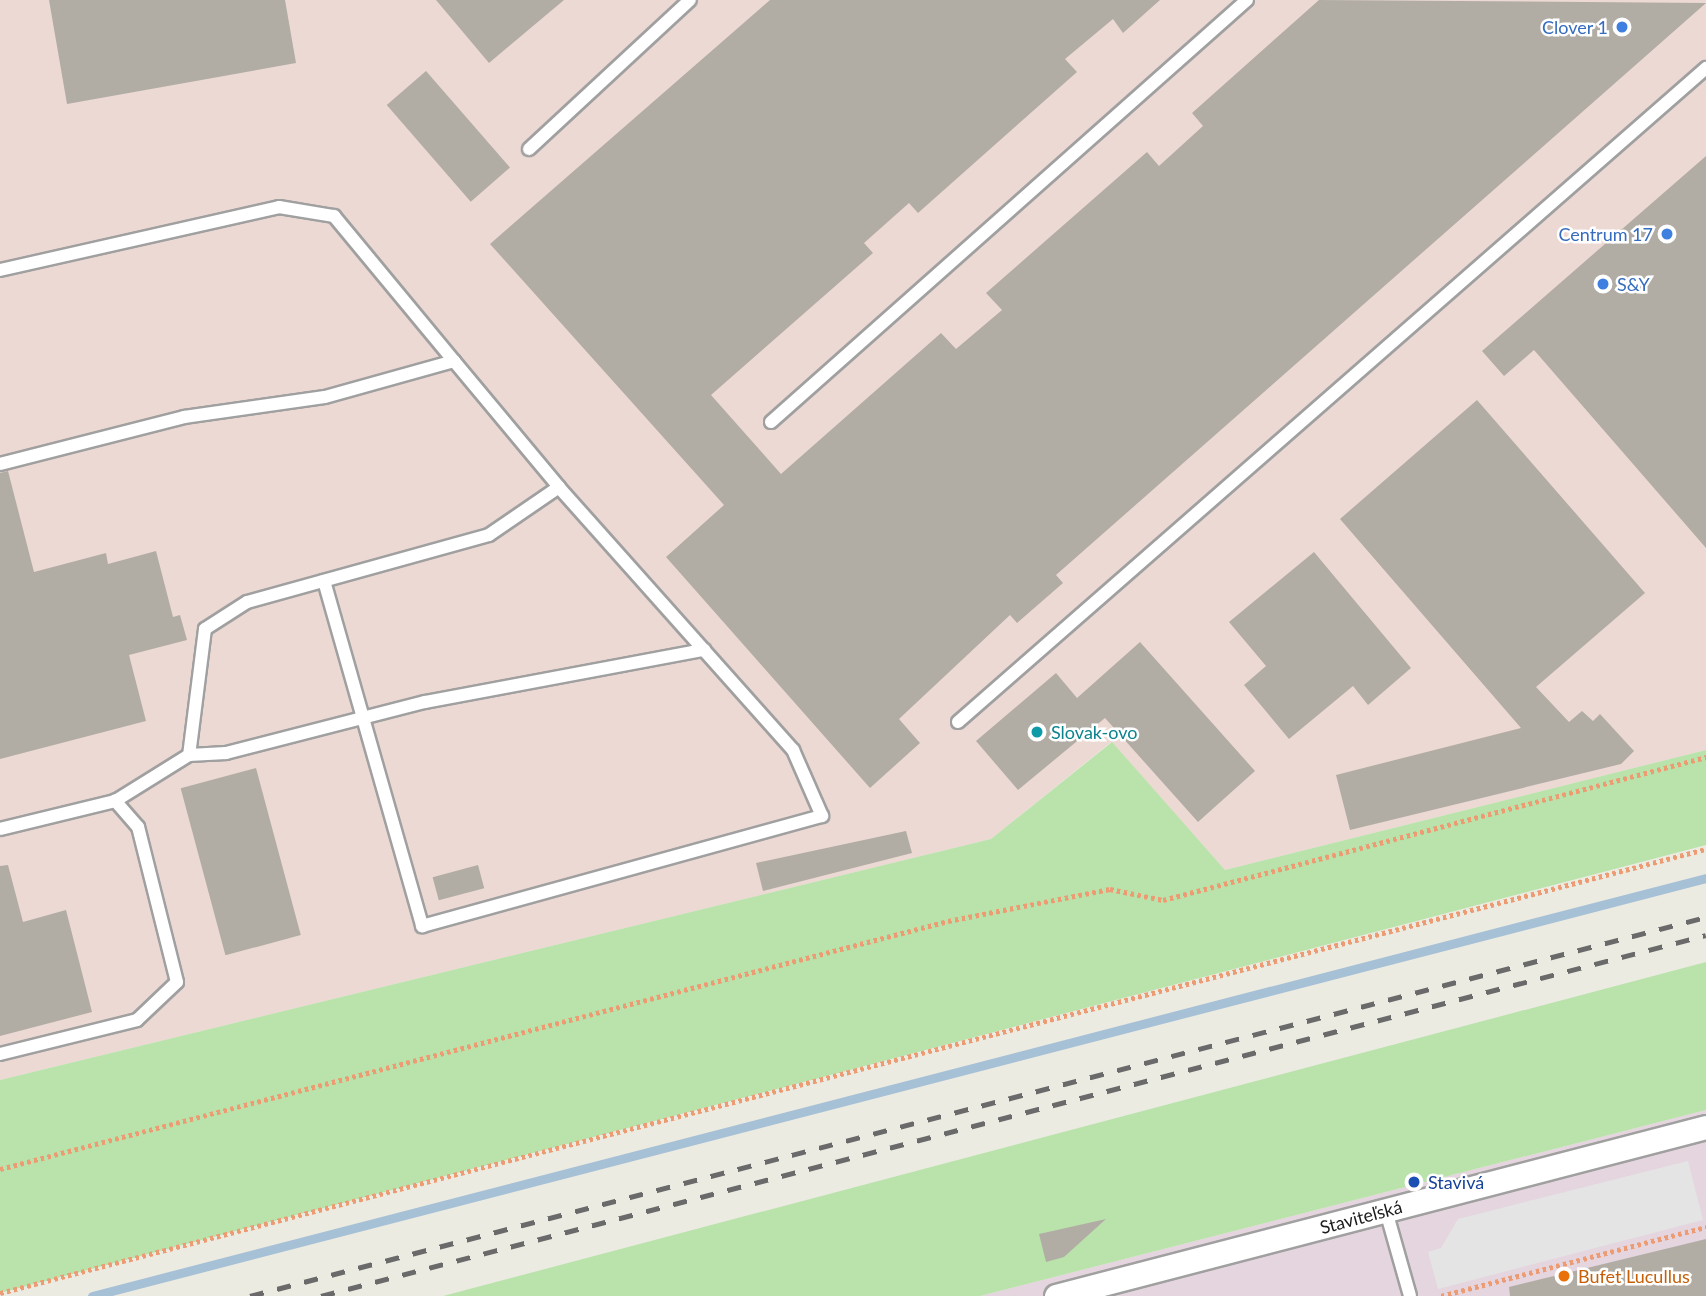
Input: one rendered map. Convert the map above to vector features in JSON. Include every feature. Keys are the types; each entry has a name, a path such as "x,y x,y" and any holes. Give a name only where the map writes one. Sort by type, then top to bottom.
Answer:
{"street":[{"name":"Staviteľská","path":"1056,1296 1706,1127"}],"lane":[{"path":"529,149 690,0"},
{"path":"771,422 1247,0"},
{"path":"958,722 1706,68"},
{"path":"0,270 279,207 334,216 559,487 793,750 822,816 422,926 324,581"},
{"path":"0,464 184,416 324,397 454,361"},
{"path":"189,755 205,629 247,602 489,535 559,487"},
{"path":"0,829 115,801 189,755 226,753 425,702 704,650"},
{"path":"0,1054 137,1020 177,982 138,827 115,801"},
{"path":"1385,1211 1410,1296"}],"path":[{"path":"0,1169 948,921 1110,889 1163,900 1706,757"},
{"path":"0,1293 1706,849"},
{"path":"1441,1296 1706,1227"}],"shaded area":[{"path":"0,0 1706,0 1706,750 1225,870 1111,742 991,839 0,1080"},
{"path":"1706,1110 1706,1296 980,1296"},
{"path":"1688,1161 1703,1220 1438,1289 1428,1252 1441,1248 1458,1219"}],"green space":[{"path":"1112,742 1225,870 1706,750 1706,845 0,1293 0,1080 991,839"},
{"path":"1706,962 1706,1110 980,1296 443,1296"}],"building":[{"path":"49,0 285,0 296,63 67,104"},
{"path":"436,0 564,0 489,63"},
{"path":"770,0 1160,0 1123,33 1113,19 1065,59 1077,72 918,213 909,203 864,243 873,253 711,395 781,474 941,333 956,349 1002,310 986,293 1147,152 1159,166 1203,126 1192,113 1319,0 1706,3 1056,575 1063,583 1017,623 1010,615 899,719 920,743 870,788 666,557 724,505 490,244"},
{"path":"426,71 510,168 471,202 387,105"},
{"path":"1706,156 1706,548 1534,350 1504,376 1482,351"},
{"path":"1477,400 1645,593 1536,687 1569,722 1582,711 1593,721 1600,714 1634,751 1621,764 1350,830 1336,775 1521,728 1340,519"},
{"path":"8,471 34,572 106,553 108,564 156,551 173,617 180,615 187,640 129,655 146,721 0,759 0,473"},
{"path":"1314,552 1411,668 1368,705 1353,686 1289,739 1244,685 1266,666 1229,622"},
{"path":"1140,642 1255,771 1198,822 1105,718 1018,790 976,741 1056,673 1077,698"},
{"path":"256,768 301,935 225,955 181,788"},
{"path":"906,831 912,853 763,891 756,863"},
{"path":"8,865 23,922 66,910 92,1012 0,1036 0,866"},
{"path":"478,865 484,888 439,900 433,877"},
{"path":"1106,1219 1064,1257 1046,1262 1039,1234"},
{"path":"1706,1239 1706,1296 1510,1296 1509,1287"}],"waterway":[{"path":"92,1296 1706,878"}],"railway":[{"path":"250,1296 1706,917"},
{"path":"321,1296 1706,935"}],"place":[{"name":"Clover 1","path":"1622,27"},
{"name":"Centrum 17","path":"1667,234"},
{"name":"S&Y","path":"1603,284"},
{"name":"Slovak-ovo","path":"1037,732"},
{"name":"Stavivá","path":"1414,1182"},
{"name":"Bufet Lucullus","path":"1564,1276"}]}
